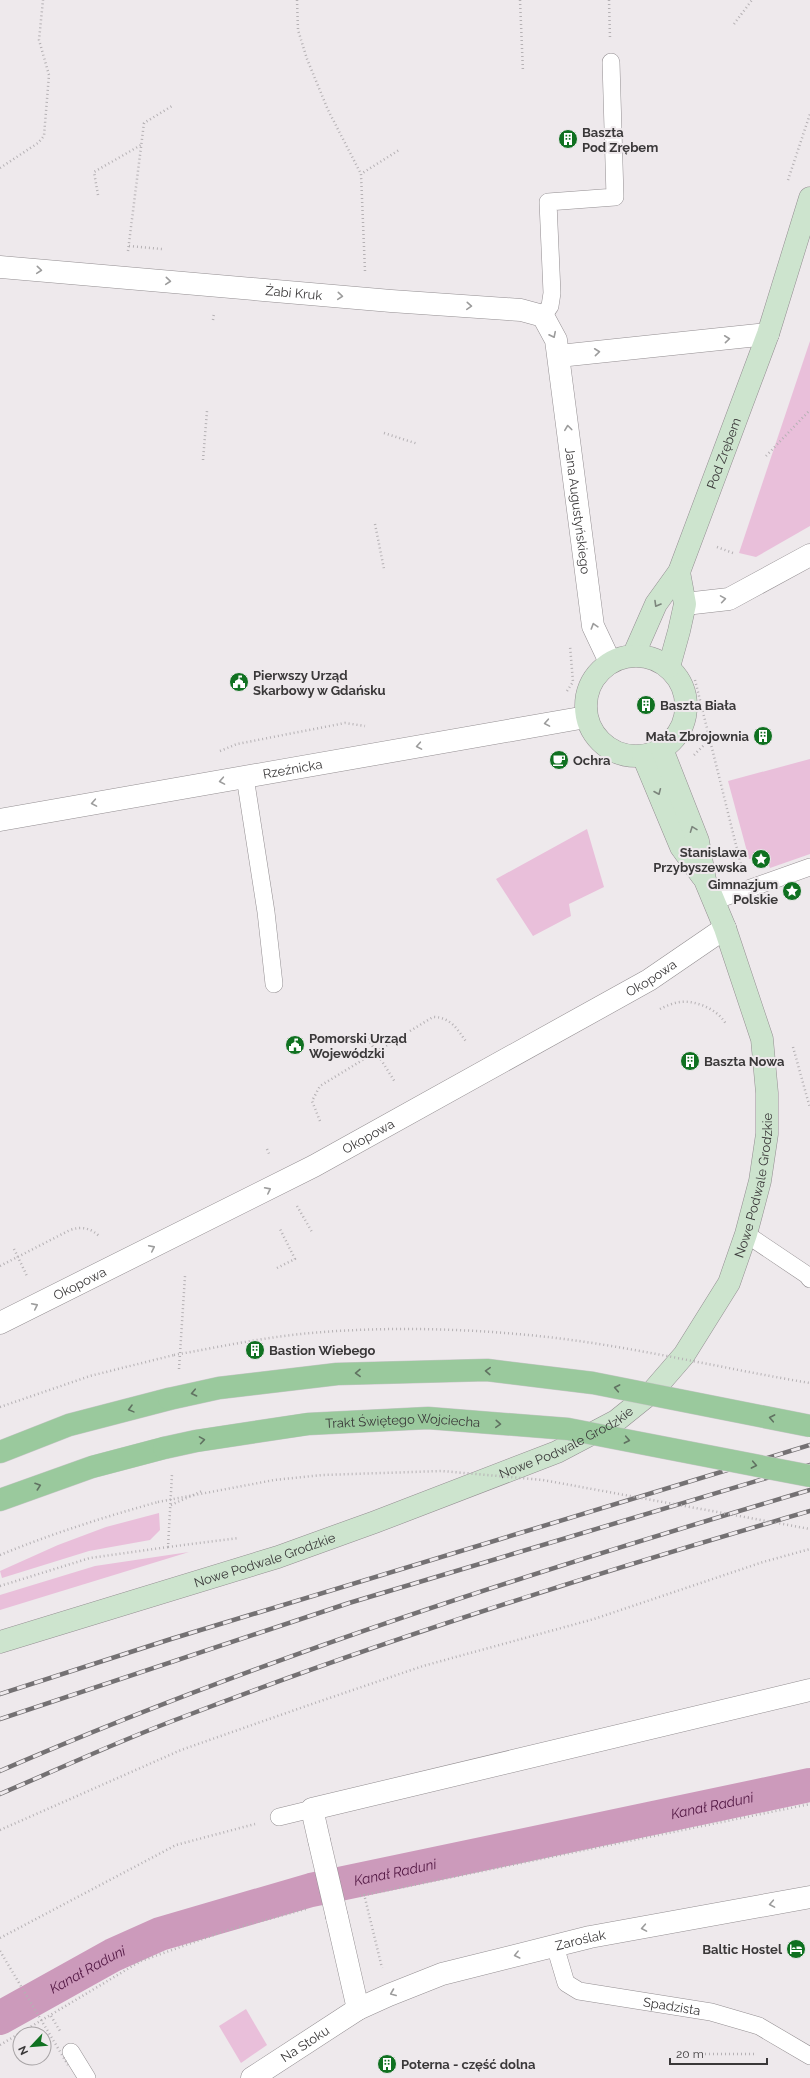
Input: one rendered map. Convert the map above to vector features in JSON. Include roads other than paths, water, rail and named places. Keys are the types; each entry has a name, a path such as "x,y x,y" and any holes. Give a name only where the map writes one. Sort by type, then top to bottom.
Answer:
{"main road":[{"path":"0,1452 69,1425 169,1399 219,1388 336,1374 487,1370 593,1383 810,1426"},
{"name":"Trakt Świętego Wojciecha","path":"0,1500 92,1467 196,1441 308,1424 428,1418 568,1429 810,1476"}],"street":[{"name":"Pod Zrębem","path":"634,654 656,604 679,572 768,334 810,198"},
{"name":"Żabi Kruk","path":"0,267 392,301 521,310 543,316"},
{"path":"543,316 556,340 559,356 768,334"},
{"name":"Jana Augustyńskiego","path":"559,356 593,626 610,662"},
{"path":"684,604 728,599 810,555"},
{"name":"Pod Zrębem","path":"669,667 678,638 684,604 679,572"},
{"path":"634,654 653,658 669,667 679,679 685,694 686,710 683,725 674,739 652,752 628,756 613,751 601,743 592,731 586,717 585,701 589,685 597,672 610,662 622,656 634,654"},
{"name":"Rzeźnicka","path":"0,820 586,717"},
{"path":"652,752 698,841 706,880 725,928"},
{"name":"Okopowa","path":"0,1323 314,1166 648,980 725,928"},
{"name":"Nowe Podwale Grodzkie","path":"0,1642 278,1557 557,1452 616,1421 652,1392 684,1355 728,1282 746,1234 760,1181 767,1134 767,1093 762,1039 725,928"},
{"path":"358,2010 312,1809 810,1690"},
{"name":"Zaroślak","path":"358,2010 389,1995 442,1974 590,1938 810,1897"},
{"name":"Na Stoku","path":"252,2078 358,2010"}],"lane":[{"path":"543,316 550,306 552,293 548,202 615,197 611,62"},
{"path":"245,777 266,912 274,984"},
{"path":"714,901 810,867"},
{"path":"746,1234 801,1271 810,1279"},
{"path":"279,1817 312,1809"},
{"name":"Spadzista","path":"555,1946 566,1984 579,1991 712,2012 759,2026 810,2056"},
{"path":"70,2058 87,2078"}],"waterway":[{"name":"Kanał Raduni","path":"0,2018 113,1955 160,1934 311,1890 810,1785"}],"railway":[{"path":"0,1694 171,1639 810,1445"},
{"path":"0,1719 349,1603 810,1465"},
{"path":"0,1771 199,1690 300,1653 503,1584 810,1490"},
{"path":"0,1794 160,1726 338,1660 573,1582 810,1511"}],"place":[{"name":"Baszta Pod Zrębem","path":"568,139"},
{"name":"Pierwszy Urząd Skarbowy w Gdańsku","path":"239,682"},
{"name":"Baszta Biała","path":"646,705"},
{"name":"Mała Zbrojownia","path":"763,736"},
{"name":"Ochra","path":"559,760"},
{"name":"Stanislawa Przybyszewska","path":"761,859"},
{"name":"Gimnazjum Polskie","path":"792,891"},
{"name":"Pomorski Urząd Wojewódzki","path":"295,1045"},
{"name":"Baszta Nowa","path":"690,1061"},
{"name":"Bastion Wiebego","path":"255,1350"},
{"name":"Baltic Hostel","path":"796,1949"},
{"name":"Poterna - część dolna","path":"387,2064"}]}
